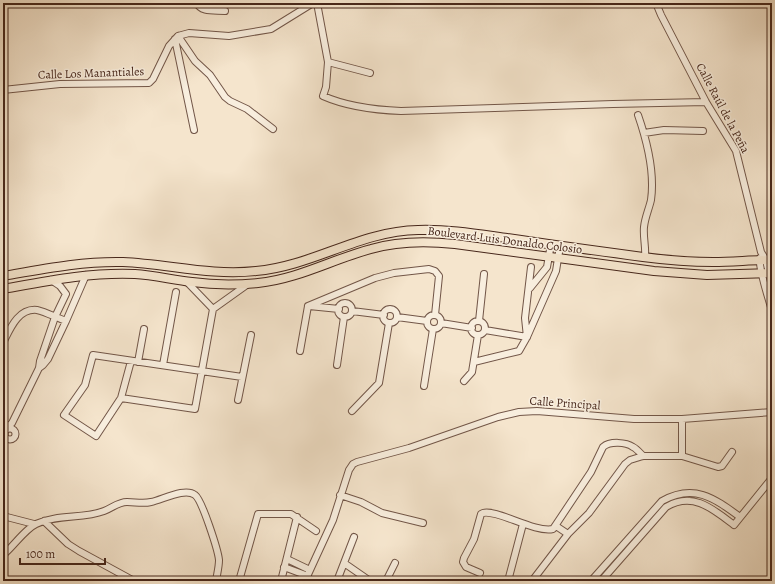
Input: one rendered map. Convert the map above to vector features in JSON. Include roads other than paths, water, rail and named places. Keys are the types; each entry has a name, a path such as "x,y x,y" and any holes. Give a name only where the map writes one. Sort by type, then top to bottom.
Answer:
{"main road":[{"name":"Boulevard Luis Donaldo Colosio","path":"3,276 101,262 145,264 235,273 258,271 307,260 376,235 418,230 458,232 682,261 714,262 765,258"},
{"name":"Boulevard Luis Donaldo Colosio","path":"3,289 86,275 112,274 137,274 187,282 234,285 280,280 371,249 394,244 414,242 455,244 654,271 707,275 768,273"}],"street":[{"path":"197,3 200,8 204,10 225,11"},
{"path":"177,38 190,33 229,36 264,31 276,26 313,3"},
{"path":"317,3 328,62 326,87 323,96 351,105 386,110 706,102"},
{"name":"Calle Raúl de la Peña","path":"656,3 706,102 736,151 768,273"},
{"path":"177,38 195,61 210,75 225,96 247,109 273,129"},
{"path":"177,38 194,130"},
{"name":"Calle Los Manantiales","path":"3,90 60,84 149,83 153,80 169,46 177,38"},
{"path":"328,62 370,74"},
{"path":"638,115 649,157 652,192 644,229 646,246 645,257"},
{"path":"644,134 664,130 703,131"},
{"path":"530,289 548,267 551,244"},
{"path":"474,362 517,352 527,337 556,271 560,246"},
{"path":"527,337 525,318 532,267"},
{"path":"308,306 375,278 415,270 429,269 435,271 439,276 435,315"},
{"path":"768,273 772,288"},
{"path":"768,273 772,311"},
{"path":"479,321 484,274"},
{"path":"39,368 46,363 86,275"},
{"path":"51,280 60,286 66,294 76,299"},
{"path":"187,282 213,309"},
{"path":"121,398 195,409 213,309 250,283"},
{"path":"163,365 176,292"},
{"path":"5,430 12,423 39,368 55,317 66,294"},
{"path":"339,309 341,305 346,304 350,306 352,311"},
{"path":"308,306 339,309"},
{"path":"300,351 308,306"},
{"path":"339,309 339,313 344,317"},
{"path":"384,315 386,311 391,309 396,313 397,317"},
{"path":"3,343 18,316 23,313 36,310 66,321"},
{"path":"352,311 384,315"},
{"path":"344,317 348,316 352,311"},
{"path":"384,315 384,319 389,323"},
{"path":"427,321 430,316 435,315"},
{"path":"435,315 440,318 441,323"},
{"path":"337,365 344,317"},
{"path":"397,317 427,321"},
{"path":"389,323 393,322 397,317"},
{"path":"427,321 428,326 433,329"},
{"path":"479,321 484,324 485,330"},
{"path":"472,328 474,323 479,321"},
{"path":"352,411 379,383 389,323"},
{"path":"441,323 472,328"},
{"path":"433,329 438,328 441,323"},
{"path":"472,328 474,333 478,335"},
{"path":"424,386 433,329"},
{"path":"138,362 144,330"},
{"path":"485,330 527,337"},
{"path":"478,335 482,334 485,330"},
{"path":"238,400 251,335"},
{"path":"464,381 471,375 478,335"},
{"path":"131,361 121,398 96,436 64,415 85,385 93,355 242,376"},
{"name":"Calle Principal","path":"308,576 333,520 349,470 353,464 357,462 408,448 509,414 537,411 634,419 682,419 715,415 772,412"},
{"path":"682,419 682,456"},
{"path":"480,573 466,567 463,562 474,539 481,514 486,512 523,524 548,530 552,529 556,526 591,472 605,445 611,443 629,445 643,456"},
{"path":"532,581 568,534 592,509 625,464 635,458 643,456 682,456 718,467 722,466 732,452"},
{"path":"601,581 666,507 680,501 697,502 710,507 734,525 772,478"},
{"path":"3,555 34,524 61,517 97,513 121,503 149,503 182,492 195,494 205,513 218,554 219,566 216,581"},
{"path":"591,581 662,501 671,496 694,493 710,496 740,517"},
{"path":"340,496 361,502 382,513 423,523"},
{"path":"710,507 715,499"},
{"path":"726,519 732,511"},
{"path":"239,581 258,514 291,514 316,531"},
{"path":"3,516 34,524"},
{"path":"281,581 297,517"},
{"path":"44,521 68,544 134,581"},
{"path":"508,581 523,524"},
{"path":"556,526 568,534"},
{"path":"337,581 354,537"},
{"path":"287,559 308,576"},
{"path":"344,563 370,581"},
{"path":"386,581 395,563"},
{"path":"284,567 308,576"},
{"path":"600,570 606,575"}]}
